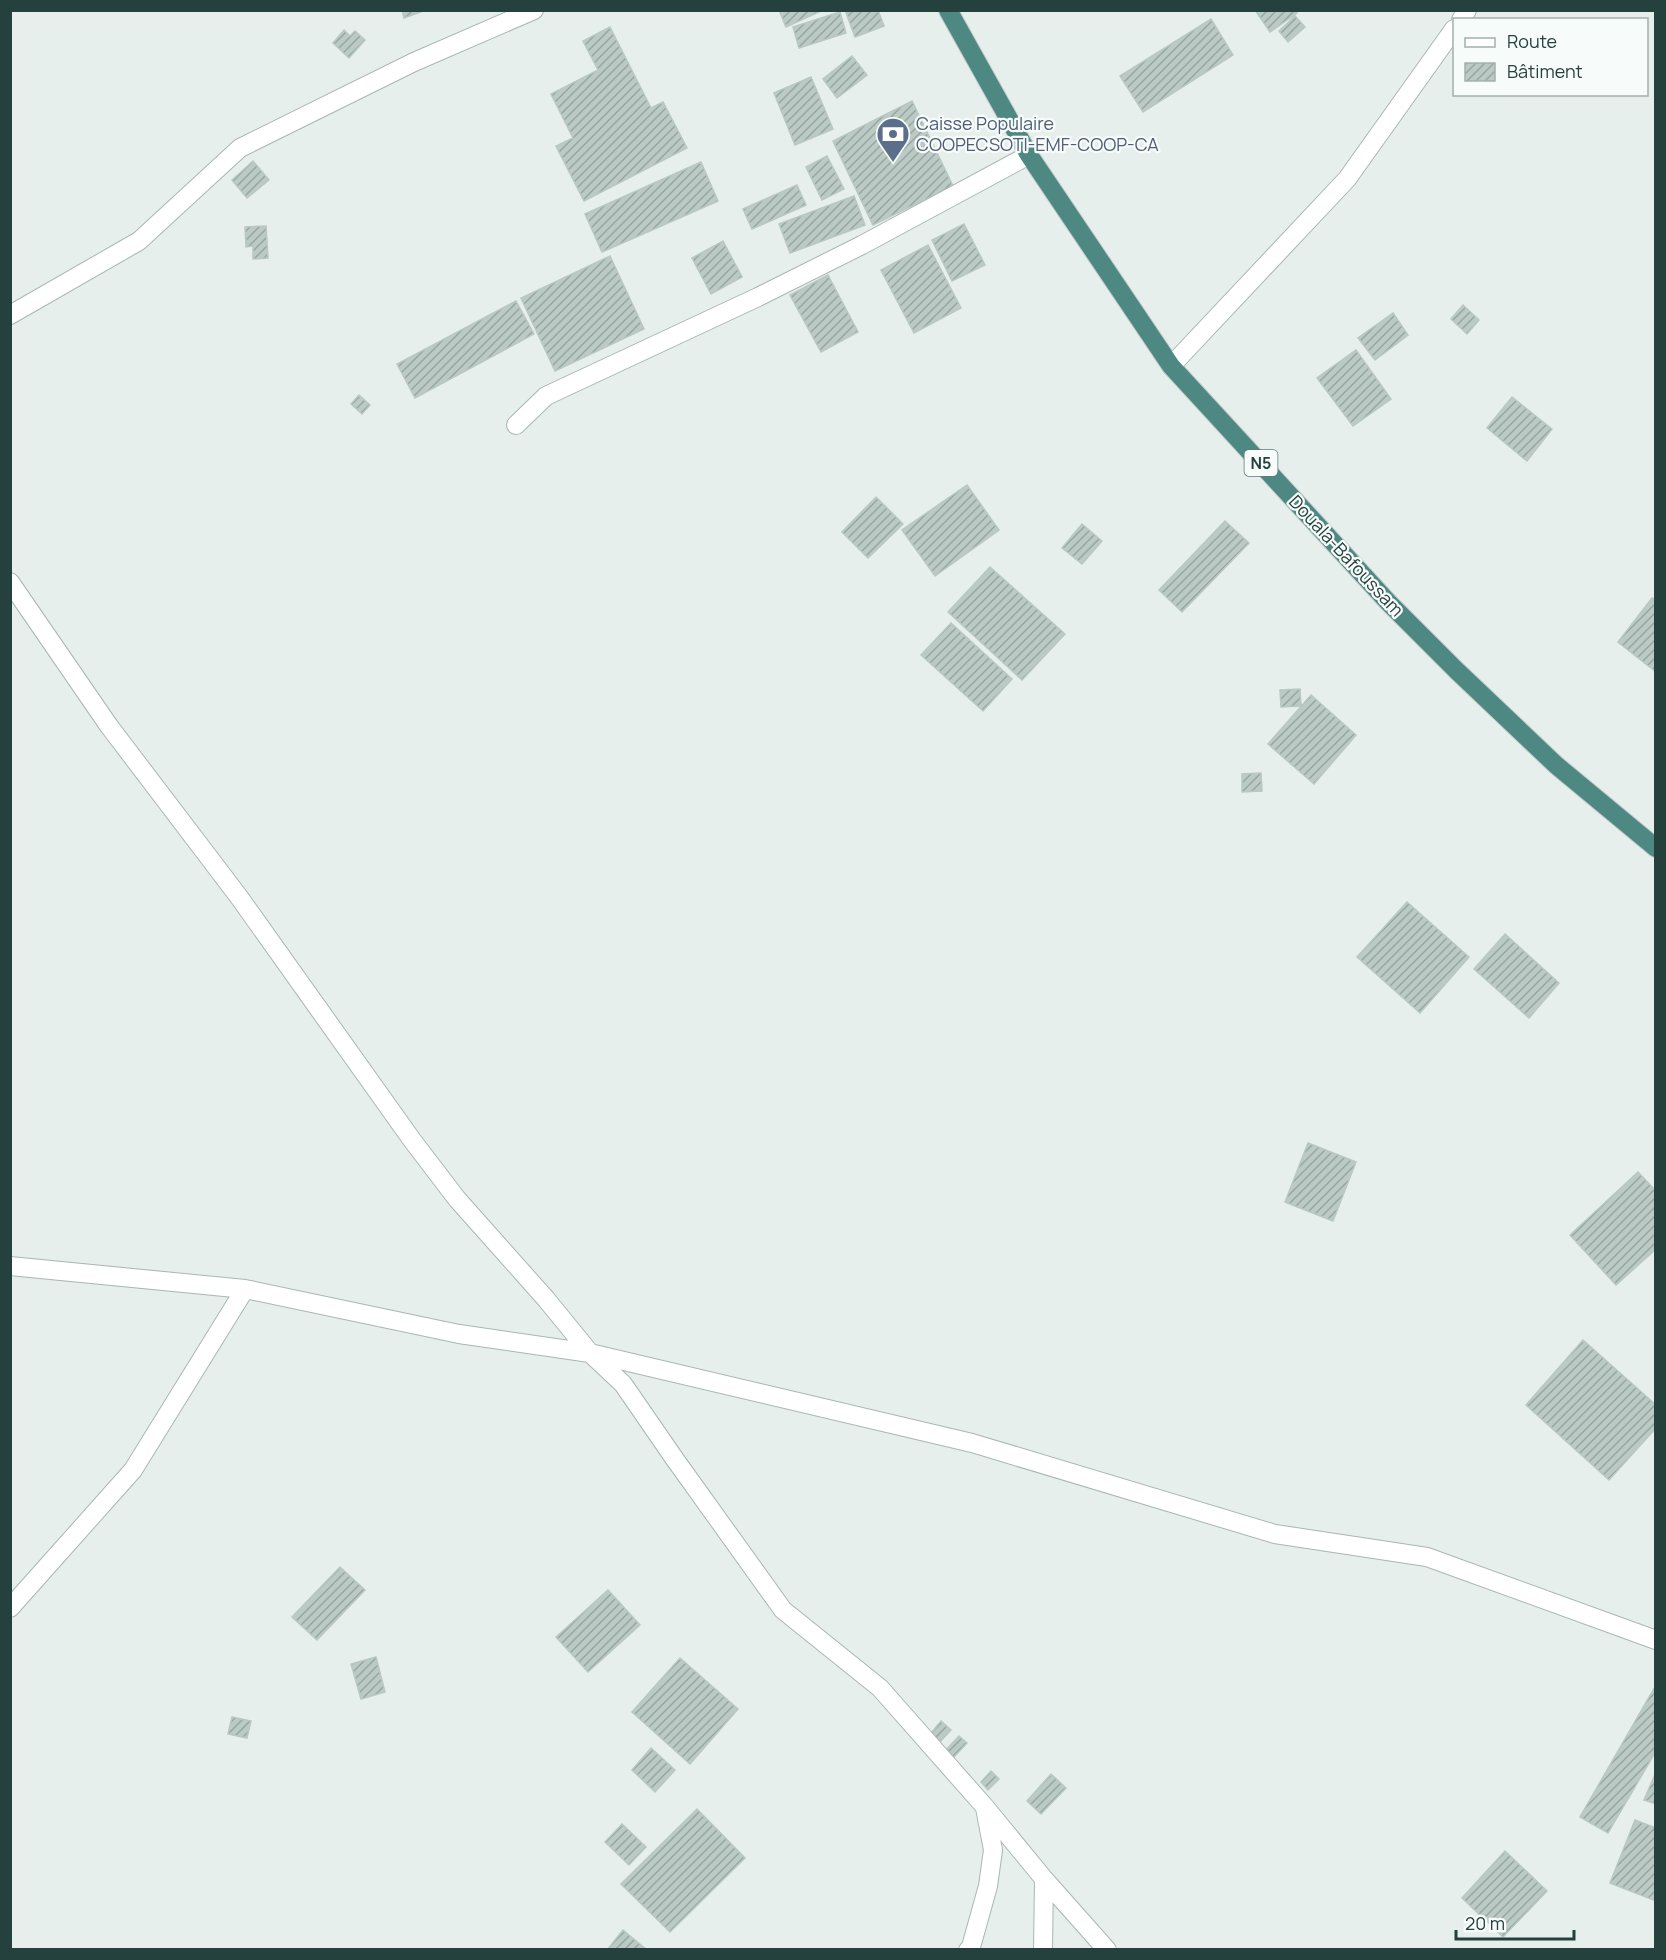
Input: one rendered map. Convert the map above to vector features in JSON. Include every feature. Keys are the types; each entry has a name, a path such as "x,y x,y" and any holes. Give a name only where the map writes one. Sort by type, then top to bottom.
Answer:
{"highway":[{"name":"Douala-Bafoussam","path":"948,10 1029,155 1171,366 1388,602 1456,670 1556,765 1656,848"}],"street":[{"path":"10,315 139,241 240,148 414,63 534,10"},
{"path":"1171,366 1347,179 1453,32"},
{"path":"516,425 546,396 758,297 1029,155"},
{"path":"10,582 109,726 239,897 412,1140 458,1199 590,1353 623,1384 783,1610 880,1688 1107,1950"},
{"path":"10,1266 245,1290 459,1334 590,1353 972,1443 1275,1534 1427,1557 1656,1640"},
{"path":"10,1608 133,1470 245,1290"},
{"path":"968,1950 988,1886 993,1850 985,1807"},
{"path":"1043,1950 1044,1879"}],"building":[{"path":"402,10 426,10 404,18"},
{"path":"779,10 823,10 786,27"},
{"path":"845,10 878,10 884,26 855,37"},
{"path":"1255,10 1295,10 1297,13 1270,32"},
{"path":"840,12 846,33 799,48 793,27"},
{"path":"1295,16 1305,27 1288,42 1279,31"},
{"path":"1211,19 1233,55 1143,112 1120,76"},
{"path":"610,27 651,108 663,102 687,148 584,201 556,146 573,138 551,94 598,70 583,41"},
{"path":"344,30 350,36 355,31 365,40 349,58 333,43"},
{"path":"852,56 867,75 837,98 823,79"},
{"path":"811,77 833,129 795,145 774,93"},
{"name":"Caisse Populaire COOPECSOTI-EMF-COOP-CA","path":"912,101 953,186 873,225 833,141"},
{"path":"827,156 844,189 822,200 806,167"},
{"path":"253,161 269,180 247,198 232,180"},
{"path":"701,162 718,201 602,252 585,214"},
{"path":"797,185 806,205 752,229 743,209"},
{"path":"854,196 865,225 790,253 779,224"},
{"path":"964,224 985,265 952,281 932,240"},
{"path":"266,226 268,258 253,259 253,246 246,247 245,227"},
{"path":"723,241 742,277 711,294 692,258"},
{"path":"928,245 961,308 914,333 881,270"},
{"path":"610,256 644,329 555,371 521,298"},
{"path":"828,275 858,332 821,352 790,295"},
{"path":"516,301 534,334 415,398 397,364"},
{"path":"1463,305 1479,320 1467,334 1451,319"},
{"path":"1393,313 1408,335 1375,360 1358,338"},
{"path":"1356,350 1391,399 1353,426 1317,378"},
{"path":"359,395 370,405 362,414 351,404"},
{"path":"1512,397 1552,429 1527,461 1487,428"},
{"path":"967,485 999,530 935,576 902,530"},
{"path":"876,497 903,524 868,558 842,532"},
{"path":"1225,521 1249,543 1182,612 1159,590"},
{"path":"1082,524 1102,541 1082,564 1062,548"},
{"path":"990,567 1065,634 1022,680 948,612"},
{"path":"1652,598 1656,600 1656,672 1618,642"},
{"path":"951,623 1012,679 983,711 921,655"},
{"path":"1300,689 1301,706 1281,707 1280,690"},
{"path":"1311,695 1356,735 1314,784 1268,744"},
{"path":"1261,773 1262,791 1242,792 1242,774"},
{"path":"1407,902 1469,957 1420,1013 1357,957"},
{"path":"1505,934 1559,983 1529,1018 1474,969"},
{"path":"1308,1143 1356,1162 1333,1221 1285,1202"},
{"path":"1638,1172 1656,1191 1656,1249 1616,1285 1570,1235"},
{"path":"1583,1340 1656,1405 1656,1428 1609,1480 1526,1405"},
{"path":"340,1567 365,1590 317,1640 292,1617"},
{"path":"608,1590 640,1625 588,1672 556,1637"},
{"path":"376,1657 385,1692 361,1699 351,1664"},
{"path":"680,1658 738,1709 690,1764 632,1712"},
{"path":"1656,1685 1656,1751 1608,1833 1580,1817"},
{"path":"232,1717 251,1721 247,1738 228,1734"},
{"path":"941,1721 951,1730 936,1746 927,1738"},
{"path":"959,1736 967,1743 953,1758 945,1751"},
{"path":"651,1748 675,1770 655,1792 632,1770"},
{"path":"991,1771 999,1779 988,1790 981,1782"},
{"path":"1656,1772 1656,1804 1644,1800"},
{"path":"1051,1774 1066,1788 1041,1814 1027,1801"},
{"path":"697,1809 745,1858 670,1932 621,1884"},
{"path":"1635,1820 1656,1828 1656,1901 1610,1883"},
{"path":"622,1824 646,1847 629,1865 605,1842"},
{"path":"1505,1851 1547,1891 1503,1937 1462,1898"},
{"path":"623,1930 647,1950 607,1950"}],"place":[{"name":"Caisse Populaire COOPECSOTI-EMF-COOP-CA","path":"893,163"}]}
